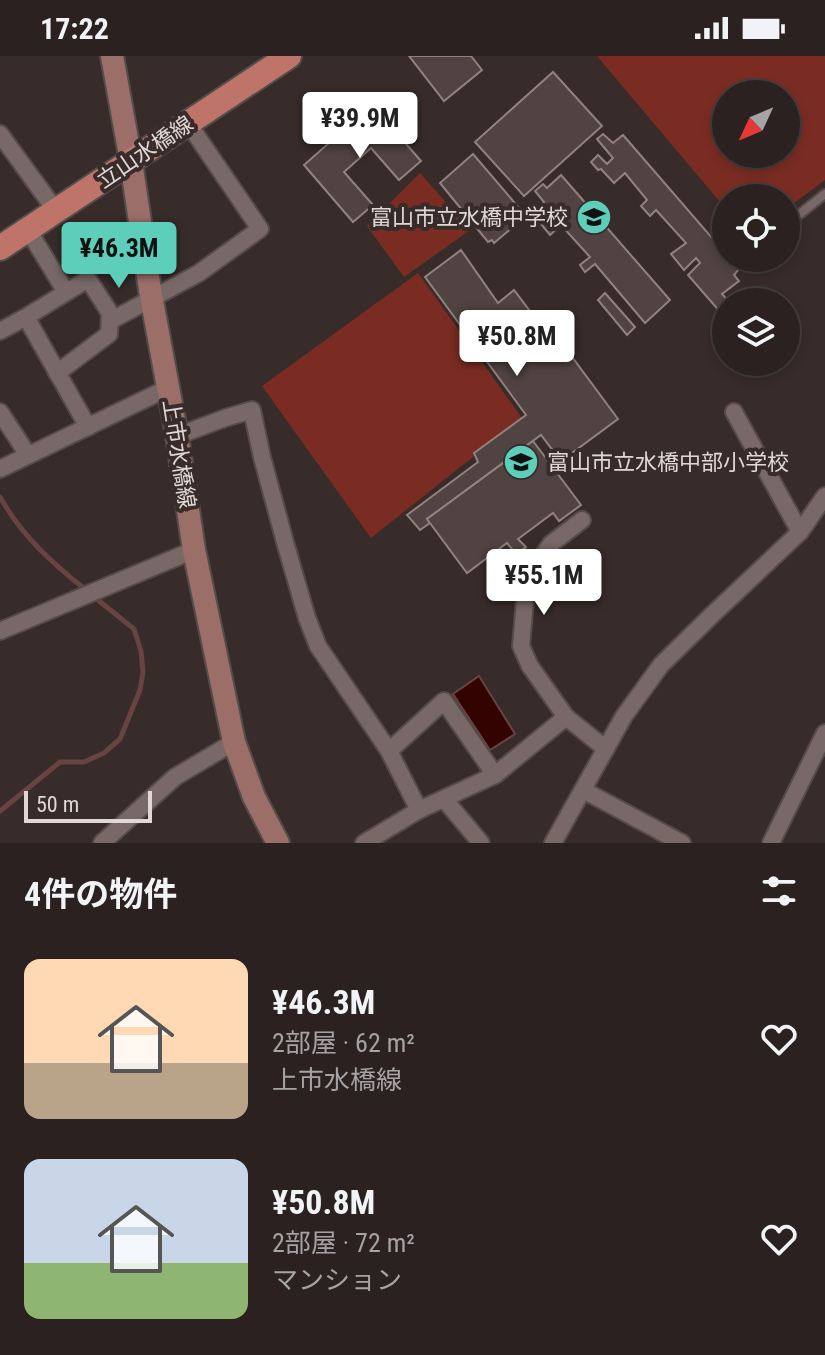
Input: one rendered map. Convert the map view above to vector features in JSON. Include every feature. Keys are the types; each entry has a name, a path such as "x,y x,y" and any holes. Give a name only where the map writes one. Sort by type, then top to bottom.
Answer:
{"main road":[{"name":"上市水橋線","path":"112,56 194,550 234,742 254,797 278,843"},
{"name":"立山水橋線","path":"0,248 289,56"}],"street":[{"path":"110,321 199,273 260,229 188,123"},
{"path":"0,134 56,211"},
{"path":"28,230 66,292"},
{"path":"2,327 26,317 88,279 110,313 109,334 57,373"},
{"path":"26,317 88,427"},
{"path":"0,469 168,388"},
{"path":"177,436 252,410 285,542 318,646 389,751 419,810"},
{"path":"0,412 28,455"},
{"path":"734,412 800,532"},
{"path":"553,843 624,716 661,665 800,532 825,496"},
{"path":"582,520 551,544 535,567 526,589 521,646 530,666 566,717 606,749"},
{"path":"0,631 194,550"},
{"path":"389,751 444,701 495,775"},
{"path":"364,843 419,810 495,775 566,717"},
{"path":"771,843 825,733"},
{"path":"102,843 175,777 234,742"},
{"path":"583,790 682,843"},
{"path":"444,799 481,843"}],"lane":[{"path":"800,214 825,194"}],"shaded area":[{"path":"597,56 825,56 825,180 800,199 800,184 712,184 712,192"},
{"path":"420,173 470,230 404,277 367,226"},
{"path":"418,273 522,418 371,538 262,386"},
{"path":"479,676 515,734 490,750 453,694"}],"building":[{"path":"409,56 471,56 482,70 444,101"},
{"path":"553,72 602,126 524,196 475,142"},
{"path":"372,105 421,161 399,180 371,148 344,172 373,205 353,222 304,165"},
{"path":"603,134 613,143 623,135 712,238 712,272 736,272 734,275 739,281 730,288 712,288 712,303 688,275 700,263 696,258 684,270 671,254 686,243 656,210 650,216 641,206 647,200 625,173 614,183 591,162 598,155 607,164 613,158 597,139"},
{"path":"473,154 526,216 494,243 492,240 488,242 440,183"},
{"path":"561,175 670,300 645,323 595,264 585,272 580,265 590,257 561,225 550,235 532,213 544,202 535,191 543,184 547,188"},
{"path":"461,250 498,303 514,290 533,315 538,311 618,419 561,461 541,435 427,519 430,523 420,530 407,515 478,462 474,453 526,415 425,277"},
{"path":"605,293 635,327 627,335 598,300"},
{"path":"533,441 581,505 559,521 553,513 518,539 526,547 516,554 507,543 467,573 427,519"}],"waterway":[{"path":"0,497 38,548 86,590"},
{"path":"0,811 60,762 84,762 104,753 120,739 140,690 143,672 141,651 134,629 93,596"}],"place":[{"name":"富山市立水橋中学校","path":"594,217"},
{"name":"富山市立水橋中部小学校","path":"521,462"}]}
